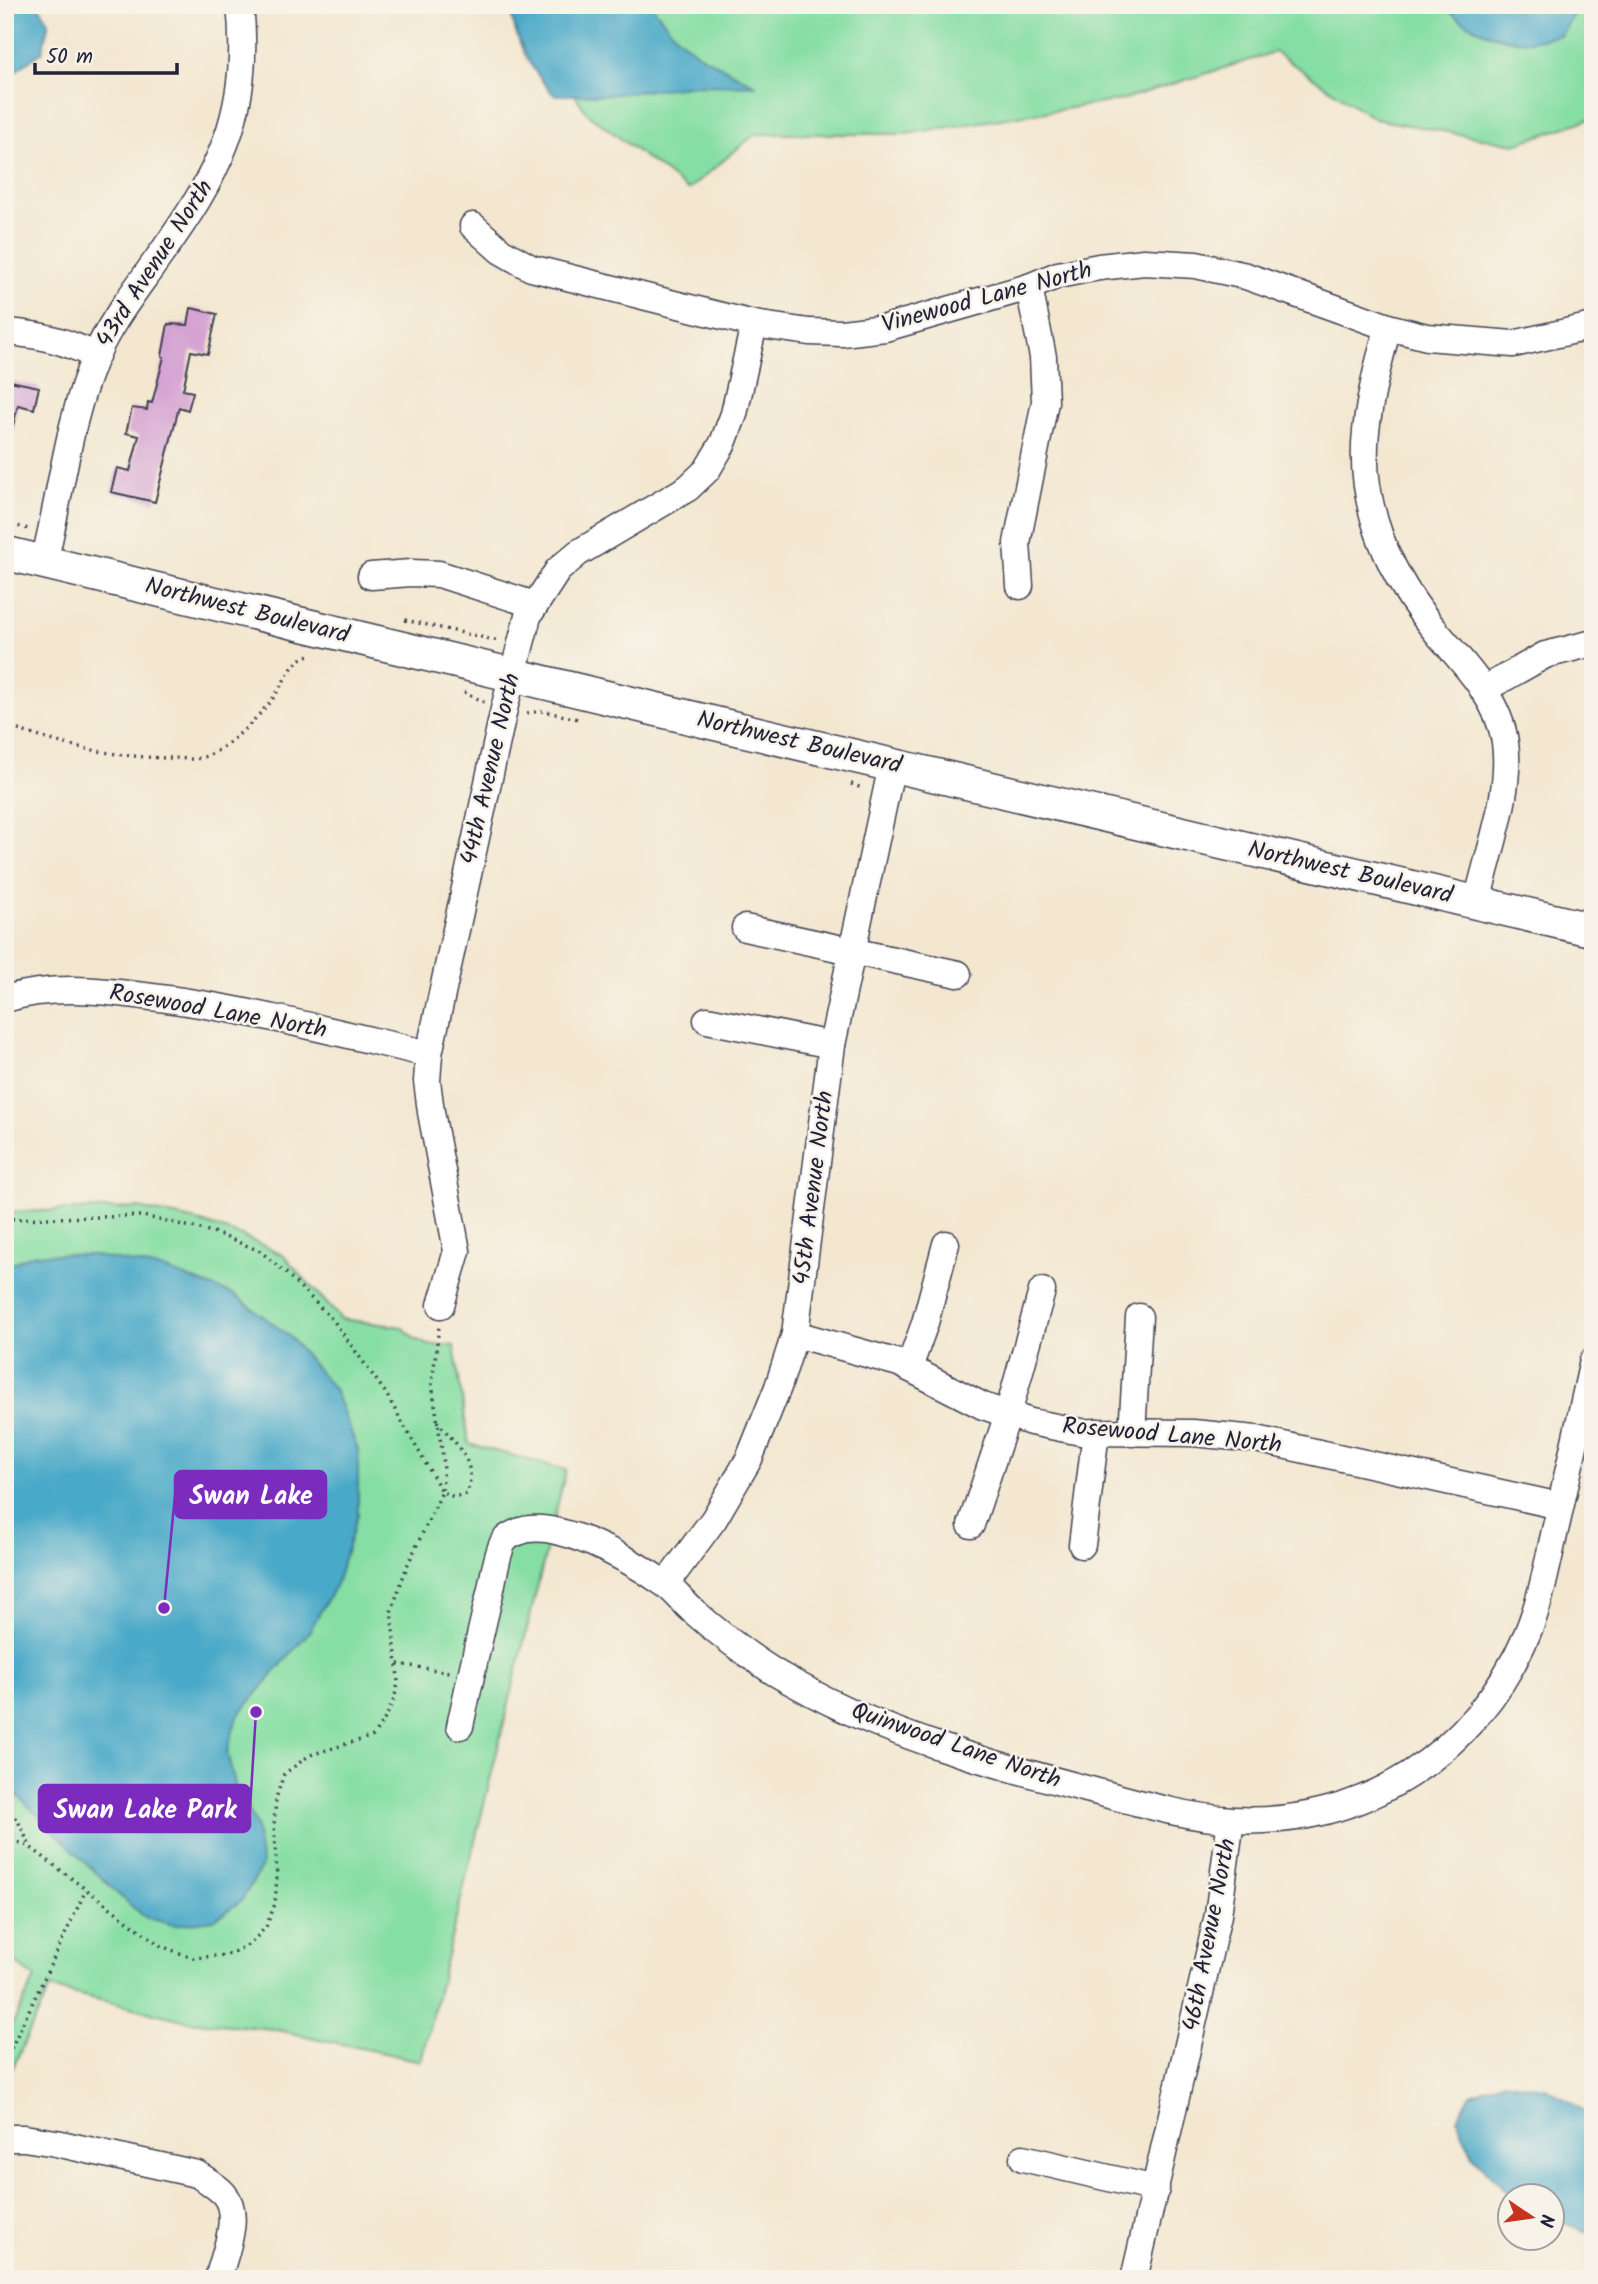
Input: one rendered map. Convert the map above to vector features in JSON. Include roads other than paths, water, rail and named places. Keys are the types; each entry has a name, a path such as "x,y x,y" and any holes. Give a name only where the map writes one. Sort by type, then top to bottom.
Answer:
{"main road":[{"name":"Northwest Boulevard","path":"5,553 1593,930"}],"street":[{"name":"43rd Avenue North","path":"44,562 76,417 96,356 107,333 211,180 230,135 240,88 244,40 240,5"},
{"name":"Vinewood Lane North","path":"473,226 500,251 531,268 782,329 842,333 885,328 1029,287 1058,275 1144,262 1196,265 1246,276 1388,327 1427,337 1513,344 1593,326"},
{"path":"1020,586 1017,543 1045,402 1044,357 1029,287"},
{"name":"44th Avenue North","path":"441,1305 457,1251 431,1112 427,1081 429,1054 512,675 528,616 558,570 578,552 688,488 707,470 723,443 734,414 754,324"},
{"path":"1388,327 1371,393 1366,433 1366,476 1373,516 1387,556 1406,592 1483,690 1496,712 1505,740 1507,777 1477,903"},
{"path":"5,332 40,334 73,344 96,356"},
{"path":"371,576 439,574 535,605"},
{"path":"1483,690 1545,655 1593,643"},
{"name":"45th Avenue North","path":"666,1584 714,1519 749,1459 778,1387 795,1334 832,1045 892,765"},
{"path":"745,928 958,974"},
{"name":"Rosewood Lane North","path":"5,999 57,990 100,990 173,999 429,1054"},
{"path":"707,1020 832,1045"},
{"path":"909,1368 925,1323 946,1244"},
{"path":"971,1525 1008,1414 1042,1291"},
{"path":"1132,1433 1139,1317"},
{"name":"Rosewood Lane North","path":"795,1334 909,1368 983,1406 1031,1422 1081,1432 1194,1433 1256,1439 1560,1506"},
{"name":"46th Avenue North","path":"1134,2279 1215,1927 1231,1820 1278,1820 1324,1811 1368,1797 1409,1775 1448,1747 1481,1713 1507,1673 1528,1632 1542,1587 1593,1361"},
{"path":"1082,1545 1096,1432"},
{"name":"Quinwood Lane North","path":"460,1726 504,1541 518,1531 536,1528 563,1532 616,1554 666,1584 726,1639 776,1674 886,1727 1009,1768 1176,1811 1231,1820"},
{"path":"5,2138 56,2143 197,2174 225,2195 232,2211 218,2279"},
{"path":"1023,2158 1156,2189"}],"water":[{"path":"5,5 38,5 49,22 42,52 14,72 5,73"},
{"path":"509,5 651,5 676,36 698,54 757,86 697,85 608,95 554,95 525,54"},
{"path":"1443,5 1579,5 1561,35 1517,41 1494,36 1471,26"},
{"path":"35,1254 91,1255 164,1269 235,1295 289,1336 334,1389 358,1450 358,1514 336,1584 309,1632 237,1717 227,1752 236,1788 256,1825 262,1866 242,1900 214,1920 174,1925 145,1917 123,1899 5,1783 5,1266"},
{"path":"1504,2081 1548,2089 1593,2116 1593,2234 1566,2224 1566,2182 1498,2182 1472,2155 1457,2119 1471,2094"}],"place":[{"name":"Swan Lake","path":"164,1608"},
{"name":"Swan Lake Park","path":"256,1712"}]}
